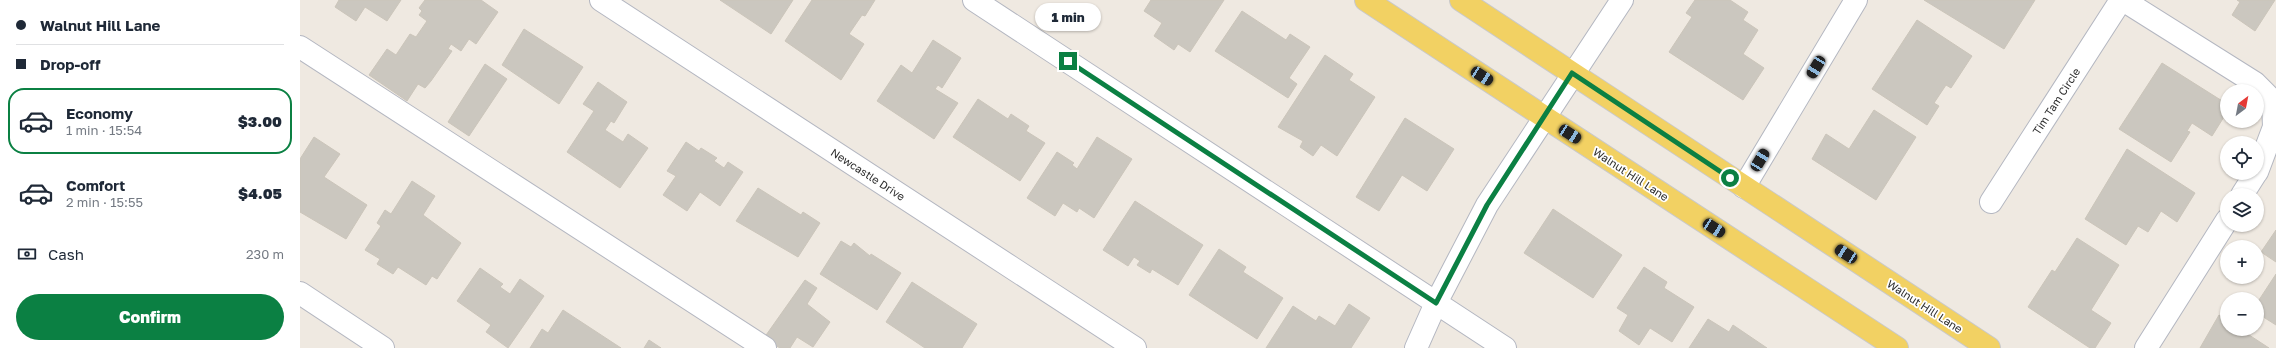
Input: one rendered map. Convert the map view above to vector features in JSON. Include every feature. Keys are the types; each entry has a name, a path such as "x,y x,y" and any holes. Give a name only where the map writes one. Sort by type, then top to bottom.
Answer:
{"main road":[{"name":"Walnut Hill Lane","path":"1366,0 1897,348"},
{"name":"Walnut Hill Lane","path":"1461,0 1989,348"}],"street":[{"name":"Newcastle Drive","path":"601,0 1135,348"},
{"path":"974,0 1505,348"},
{"path":"1416,348 1436,303 1487,205 1572,73 1622,0"},
{"path":"1744,187 1856,0"},
{"path":"2122,0 2255,83 2273,101 2274,127 2264,153"},
{"name":"Tim Tam Circle","path":"1991,202 2122,0"},
{"path":"300,46 765,348"},
{"path":"2146,348 2220,231"},
{"path":"300,293 383,348"}],"building":[{"path":"339,0 401,0 387,21 365,7 356,21 335,7"},
{"path":"425,0 481,0 498,12 476,44 469,39 461,51 451,44 448,49 452,51 431,81 425,88 418,84 407,101 369,75 387,49 396,55 410,34 416,37 427,21 419,15 422,11 419,8"},
{"path":"720,0 793,0 771,34"},
{"path":"812,0 875,0 865,16 862,15 849,34 864,44 841,80 785,41"},
{"path":"1151,0 1224,0 1190,52 1178,44 1174,50 1154,36 1162,23 1144,11"},
{"path":"1695,0 1730,0 1748,12 1743,20 1758,30 1743,54 1764,68 1743,100 1669,52 1692,17 1686,13"},
{"path":"1924,0 2035,0 2004,49"},
{"path":"2237,0 2275,0 2255,31 2232,15 2240,2"},
{"path":"1242,11 1286,40 1290,34 1310,47 1289,78 1297,84 1288,98 1215,51"},
{"path":"1917,20 1972,56 1951,88 1946,85 1934,103 1939,106 1927,125 1872,89"},
{"path":"524,29 583,67 559,104 502,65"},
{"path":"933,40 961,58 942,88 938,85 935,89 958,103 934,139 877,101 901,65 912,73"},
{"path":"1325,55 1353,74 1349,80 1375,97 1337,156 1321,145 1313,156 1300,147 1303,141 1278,127"},
{"path":"2162,63 2220,100 2220,123 2212,136 2192,123 2187,131 2190,132 2171,162 2119,129"},
{"path":"485,64 507,79 469,136 448,122"},
{"path":"598,82 627,102 614,123 611,121 605,130 623,142 628,134 648,148 620,188 567,152 594,111 583,104"},
{"path":"978,99 1008,119 1011,114 1029,126 1026,131 1045,143 1020,181 953,137"},
{"path":"1874,110 1916,137 1876,200 1812,159 1826,134 1849,149"},
{"path":"1405,118 1454,149 1427,191 1402,175 1379,211 1356,197"},
{"path":"314,137 340,154 324,177 367,205 346,239 300,212 300,159"},
{"path":"1097,137 1132,159 1094,218 1079,208 1077,212 1063,203 1055,216 1027,198 1057,152 1074,163 1072,165 1077,169"},
{"path":"686,142 699,151 701,148 717,158 714,161 724,168 728,162 743,172 720,206 700,192 687,211 663,195 676,176 667,171"},
{"path":"2127,149 2195,193 2177,222 2161,211 2148,232 2138,226 2126,245 2085,219"},
{"path":"412,181 435,196 423,215 461,243 437,279 432,276 426,285 398,267 393,274 377,264 380,259 365,250 381,226 377,223 385,210 391,214"},
{"path":"758,188 801,215 803,212 820,223 798,257 736,221"},
{"path":"1135,201 1203,245 1178,285 1152,269 1150,273 1137,265 1140,261 1134,257 1128,266 1103,250"},
{"path":"1553,209 1622,255 1593,298 1524,253"},
{"path":"2276,230 2276,262 2264,254 2264,248"},
{"path":"2077,238 2119,265 2091,310 2111,323 2095,348 2090,348 2028,307 2052,270 2055,272"},
{"path":"841,241 851,247 854,243 870,256 871,254 901,273 877,310 820,274"},
{"path":"1219,249 1246,267 1243,272 1283,298 1257,339 1189,295"},
{"path":"1644,267 1667,282 1664,288 1694,307 1672,342 1650,328 1639,345 1619,331 1628,315 1617,308"},
{"path":"480,268 503,284 500,287 510,294 520,279 544,296 508,348 486,332 491,325 457,301"},
{"path":"2276,274 2276,325 2264,317 2264,292"},
{"path":"805,280 817,288 807,304 830,322 813,347 797,337 790,348 780,348 764,338"},
{"path":"912,282 977,324 962,348 925,348 886,322"},
{"path":"1349,304 1370,318 1351,348 1266,348 1293,306 1316,321 1319,316 1335,326"},
{"path":"563,310 621,348 530,348 542,329 548,333"},
{"path":"2219,315 2220,336 2251,336 2269,348 2200,348"},
{"path":"1708,319 1729,332 1733,325 1767,348 1689,348"},
{"path":"649,340 661,348 644,348"}],"route":[{"path":"1068,61 1436,303 1487,205 1572,73 1730,178"}]}
